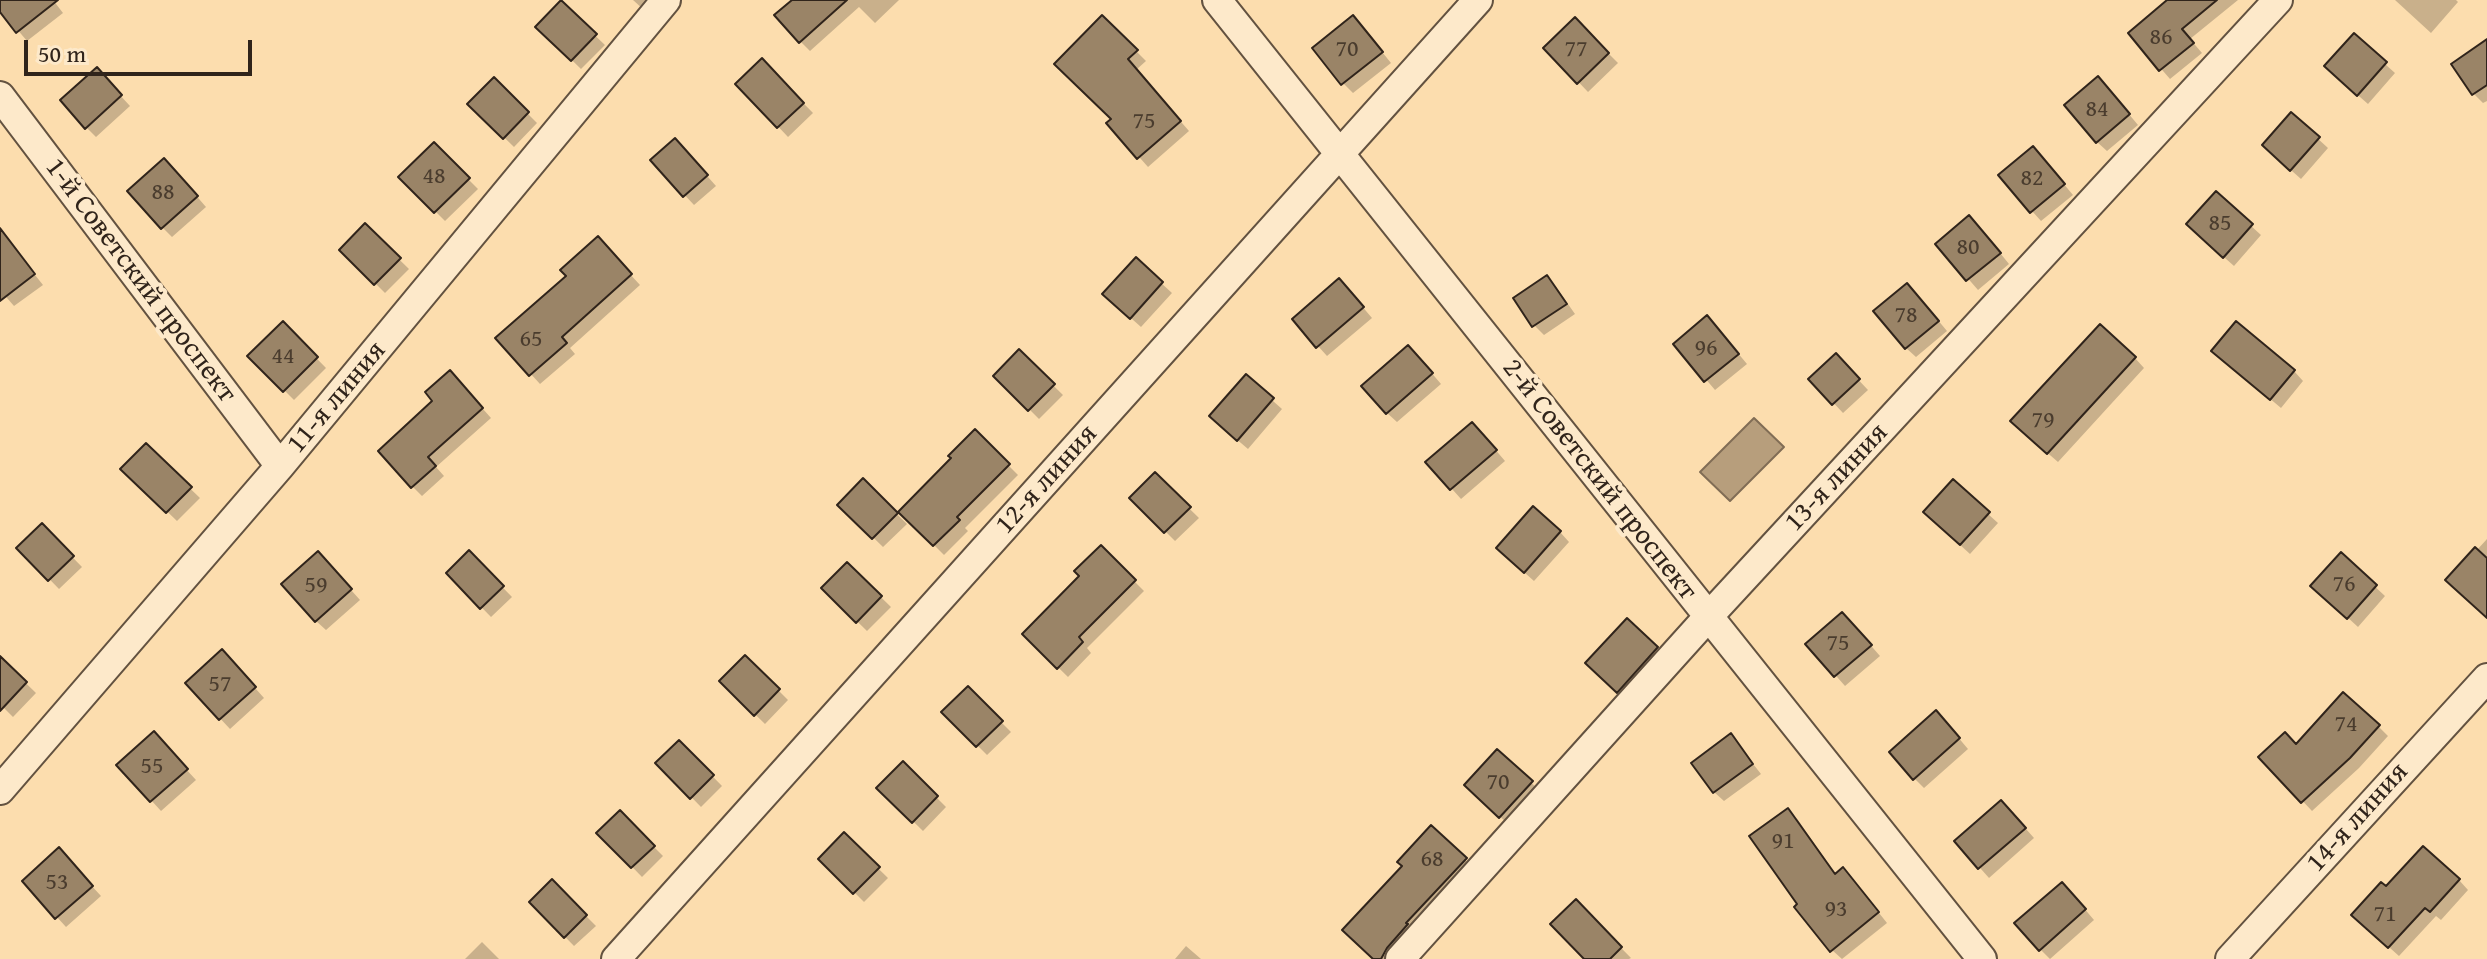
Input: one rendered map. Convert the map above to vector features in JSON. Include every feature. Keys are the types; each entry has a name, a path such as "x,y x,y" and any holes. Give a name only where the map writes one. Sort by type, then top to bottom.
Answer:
{"street":[{"name":"11-я линия","path":"0,790 280,466 666,0"},
{"name":"2-й Советский проспект","path":"1217,0 1982,959"},
{"name":"12-я линия","path":"624,956 1478,0"},
{"name":"13-я линия","path":"1400,959 1708,617 2278,0"},
{"name":"1-й Советский проспект","path":"0,96 280,466"},
{"name":"14-я линия","path":"2230,959 2487,678"}],"shaded area":[{"path":"1754,418 1784,447 1730,501 1700,472"}],"building":[{"path":"0,0 58,0 16,33 0,12"},
{"path":"561,0 597,34 571,61 535,27"},
{"path":"792,0 847,0 799,43 774,15"},
{"path":"2167,0 2217,0 2182,29 2194,43 2159,71 2128,33"},
{"path":"1102,15 1138,50 1128,59 1181,121 1137,159 1106,123 1111,119 1054,64"},
{"path":"1353,15 1383,52 1341,85 1312,48"},
{"path":"1575,17 1609,53 1577,84 1543,48"},
{"path":"2354,33 2387,62 2357,96 2324,66"},
{"path":"2487,39 2487,85 2472,95 2451,64"},
{"path":"762,58 804,103 777,128 735,84"},
{"path":"97,67 122,95 85,129 60,100"},
{"path":"2098,76 2130,114 2096,143 2064,105"},
{"path":"494,77 529,112 503,139 467,104"},
{"path":"2291,112 2320,137 2290,171 2262,145"},
{"path":"675,138 708,175 683,197 650,160"},
{"path":"434,142 470,178 434,213 398,177"},
{"path":"2033,146 2065,184 2030,213 1998,175"},
{"path":"164,158 198,196 161,229 127,191"},
{"path":"2216,191 2253,224 2223,258 2186,224"},
{"path":"1969,215 2001,253 1966,281 1935,244"},
{"path":"365,223 401,258 374,285 339,250"},
{"path":"0,228 35,274 0,301"},
{"path":"598,236 632,274 562,337 567,343 529,376 495,338 566,276 560,270"},
{"path":"1136,257 1163,282 1130,319 1102,294"},
{"path":"1547,275 1567,304 1532,327 1513,298"},
{"path":"1339,278 1364,307 1316,348 1292,319"},
{"path":"1907,283 1939,321 1905,349 1873,311"},
{"path":"1707,315 1739,354 1704,382 1673,344"},
{"path":"283,321 318,357 283,392 247,356"},
{"path":"2236,321 2295,370 2270,400 2211,351"},
{"path":"2100,324 2136,357 2047,454 2010,421"},
{"path":"1408,345 1433,373 1386,414 1361,386"},
{"path":"1019,349 1055,384 1028,411 993,376"},
{"path":"1836,353 1860,379 1832,405 1808,379"},
{"path":"450,370 483,408 428,457 436,466 411,488 378,451 432,401 425,392"},
{"path":"1246,374 1274,398 1237,441 1209,416"},
{"path":"1472,422 1497,450 1450,490 1425,462"},
{"path":"975,429 1010,464 933,546 898,512"},
{"path":"146,443 192,487 166,513 120,469"},
{"path":"1155,472 1191,507 1164,533 1129,498"},
{"path":"863,478 898,513 872,539 837,505"},
{"path":"1953,479 1990,512 1960,545 1923,512"},
{"path":"1533,506 1561,531 1524,573 1496,548"},
{"path":"42,523 74,556 48,581 16,548"},
{"path":"1101,545 1136,580 1079,637 1083,642 1057,669 1022,634 1079,576 1074,571"},
{"path":"2475,547 2487,558 2487,618 2445,580"},
{"path":"469,550 504,586 480,609 446,573"},
{"path":"318,551 352,589 315,622 281,584"},
{"path":"2341,552 2377,585 2347,619 2310,586"},
{"path":"847,562 882,596 856,623 821,588"},
{"path":"1842,612 1872,645 1834,677 1805,644"},
{"path":"1627,618 1658,647 1617,693 1585,663"},
{"path":"222,649 256,687 219,720 185,683"},
{"path":"745,655 780,689 754,716 719,681"},
{"path":"0,656 27,682 0,711"},
{"path":"968,686 1003,721 976,747 941,712"},
{"path":"2343,692 2380,725 2350,758 2301,803 2258,757 2285,732 2296,744"},
{"path":"1936,710 1960,738 1913,780 1889,752"},
{"path":"154,731 188,769 150,802 116,765"},
{"path":"1731,733 1753,764 1713,793 1691,763"},
{"path":"679,740 714,775 690,799 655,763"},
{"path":"1497,749 1533,781 1499,818 1464,785"},
{"path":"903,761 938,796 912,823 876,788"},
{"path":"2001,800 2026,828 1978,869 1954,841"},
{"path":"1788,808 1835,874 1843,867 1879,912 1830,952 1794,907 1797,904 1749,836"},
{"path":"620,810 655,846 631,868 596,833"},
{"path":"1431,825 1467,858 1406,923 1381,959 1373,959 1342,930 1402,866 1397,862"},
{"path":"844,832 880,867 853,894 818,859"},
{"path":"2423,846 2460,879 2430,912 2425,908 2388,948 2351,915 2381,882 2386,886"},
{"path":"59,847 93,886 55,919 22,881"},
{"path":"552,879 587,915 564,938 529,902"},
{"path":"2062,882 2086,909 2039,951 2014,923"},
{"path":"1576,899 1622,947 1610,959 1584,959 1550,924"}]}
